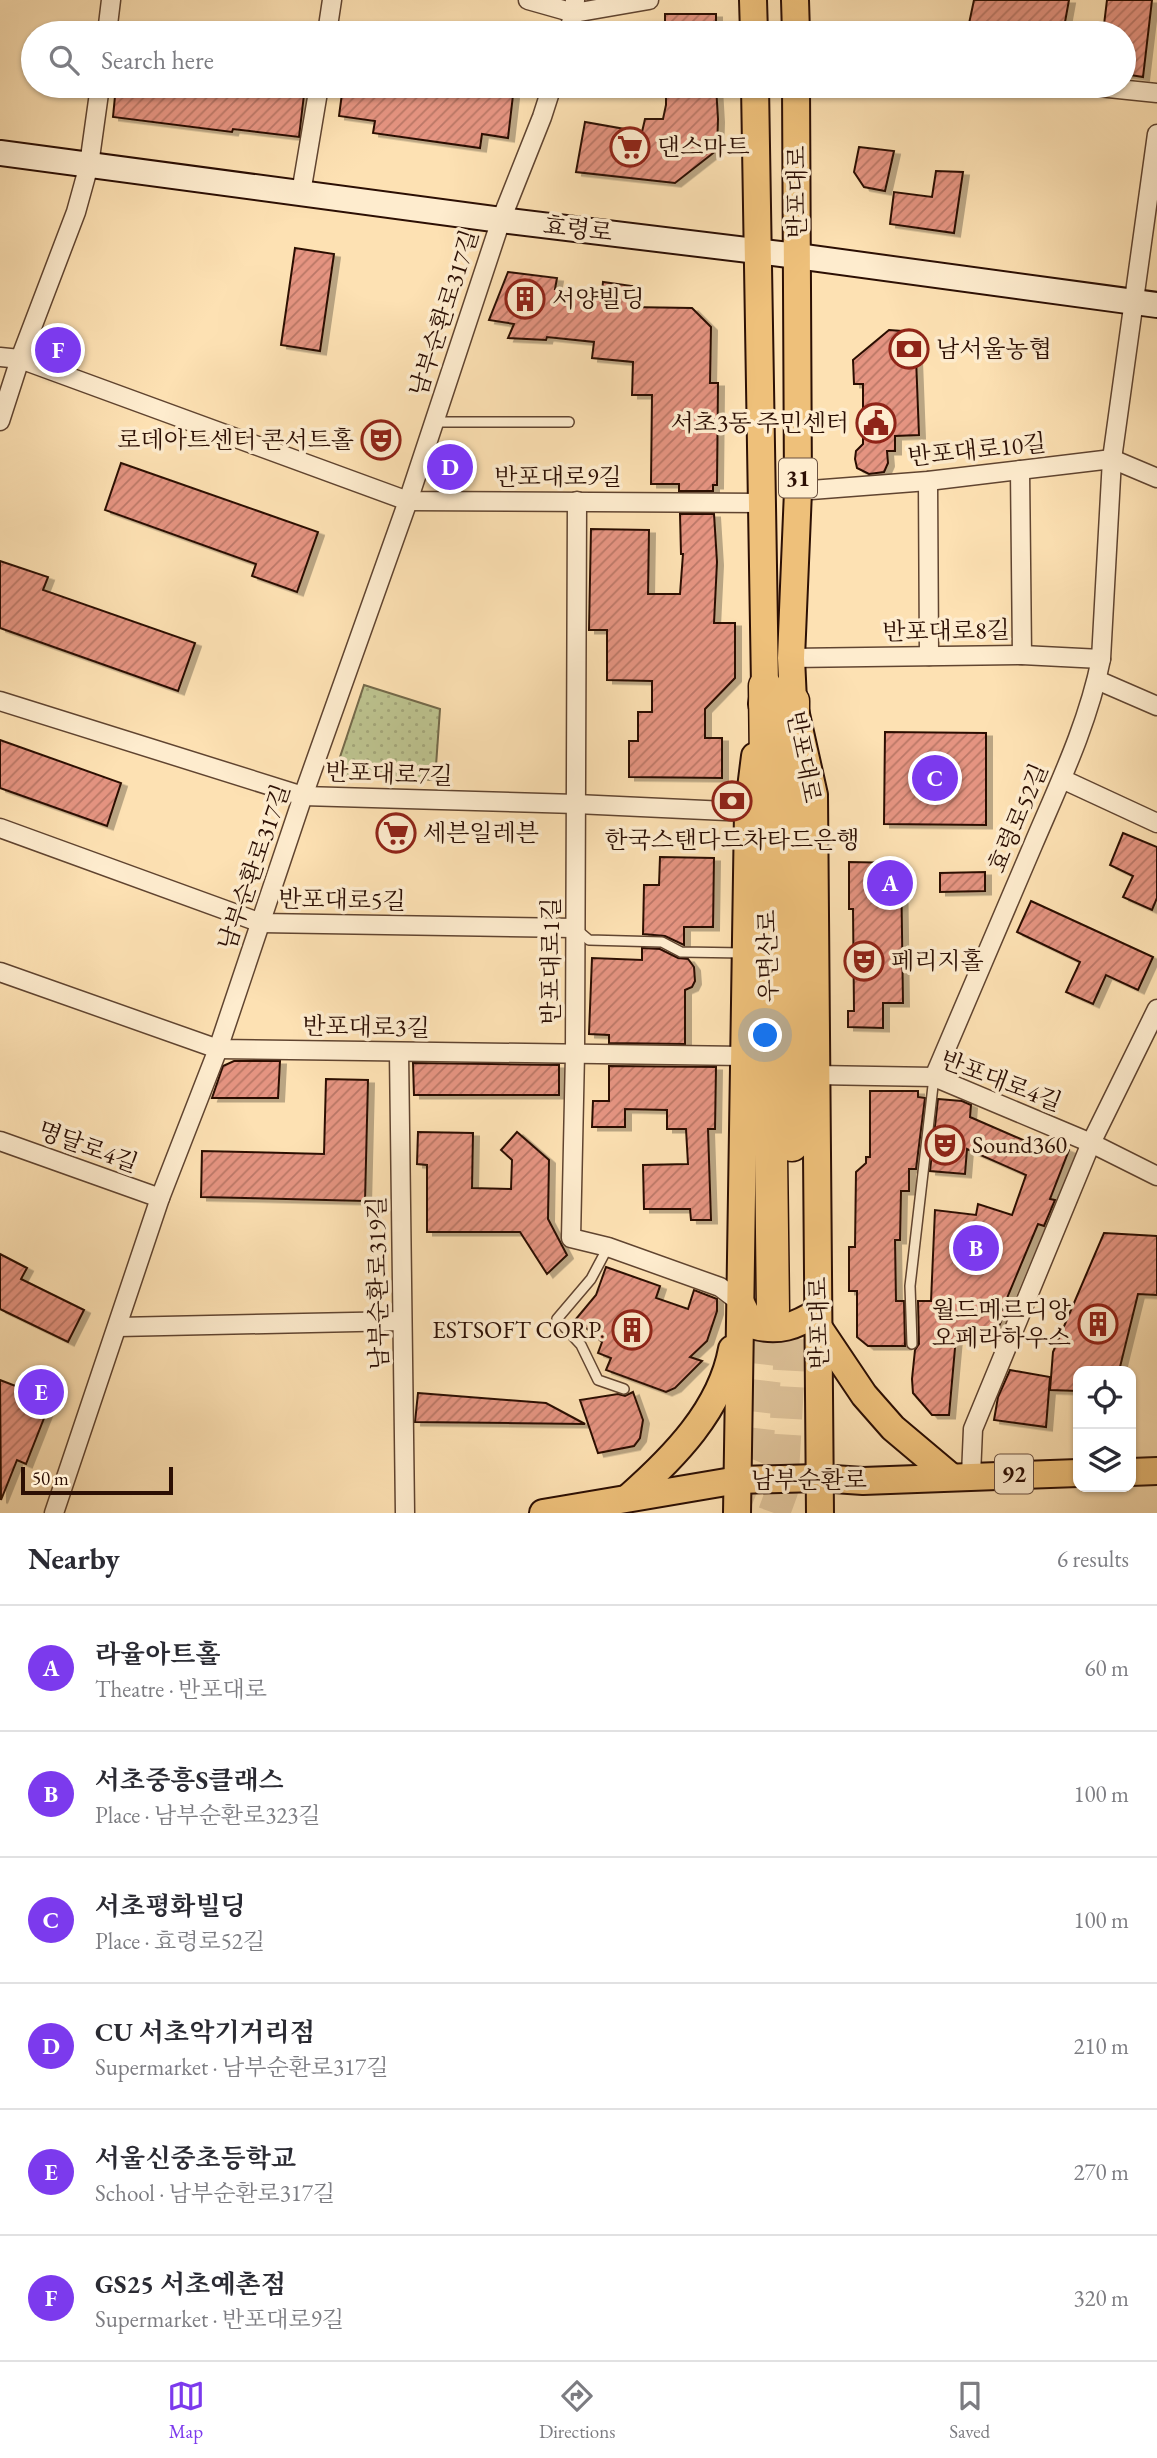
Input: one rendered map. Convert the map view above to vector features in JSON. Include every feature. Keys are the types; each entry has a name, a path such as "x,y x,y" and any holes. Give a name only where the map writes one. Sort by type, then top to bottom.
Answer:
{"highway":[{"name":"우면산로","path":"765,686 801,1315"},
{"name":"우면산로","path":"793,701 801,1315"}],"main road":[{"path":"753,0 754,21"},
{"path":"795,0 796,21"},
{"name":"반포대로","path":"737,1513 748,813 765,686 755,98"},
{"name":"반포대로","path":"796,98 799,491 791,658 793,701 814,795 816,1075 801,1315 819,1478 820,1513"},
{"name":"효령로","path":"0,153 1146,303"},
{"path":"741,1303 752,1325 761,1328 789,1328 801,1315 893,1428 960,1476"},
{"path":"629,1497 662,1468 691,1435 713,1400 730,1362 741,1303"},
{"path":"1136,1472 1157,1471"},
{"name":"남부순환로","path":"543,1513 738,1480 819,1478 863,1481 1073,1473"}],"street":[{"path":"108,21 111,0"},
{"path":"329,21 332,0"},
{"path":"528,0 575,7 649,0"},
{"path":"1136,91 1157,93"},
{"path":"0,421 20,359 76,212 89,165 98,98"},
{"path":"301,193 316,98"},
{"name":"남부순환로317길","path":"54,1513 160,1198 218,1049 303,796 408,501 501,220 548,98"},
{"name":"효령로52길","path":"934,1077 1062,779 1097,680 1101,659 1112,459 1146,303 1157,134"},
{"name":"반포대로9길","path":"0,357 20,359 408,501 763,503"},
{"name":"반포대로10길","path":"799,491 928,481 1112,459 1157,478"},
{"path":"1020,470 1021,655"},
{"path":"928,481 929,656"},
{"name":"반포대로1길","path":"577,501 575,1053 571,1238 608,1247 720,1287 741,1303"},
{"name":"반포대로8길","path":"791,658 1021,655 1101,659"},
{"path":"1097,680 1157,706"},
{"name":"반포대로7길","path":"0,701 303,796 576,804 748,813"},
{"path":"1062,779 1157,823"},
{"name":"반포대로5길","path":"0,828 261,923 575,928"},
{"name":"반포대로3길","path":"0,972 218,1049 744,1056"},
{"path":"960,1476 973,1429 1091,1143 1157,1009"},
{"name":"남부순환로319길","path":"399,1052 405,1513"},
{"name":"반포대로4길","path":"816,1075 934,1077 1091,1143 1157,1176"},
{"name":"명달로4길","path":"0,1141 160,1198"},
{"path":"118,1327 402,1321"}],"lane":[{"name":"남부순환로317길","path":"434,422 569,422"},
{"path":"575,928 589,940 662,942 681,952 745,953"},
{"name":"효령로52길","path":"912,1344 910,1286 934,1077"},
{"path":"608,1247 591,1279 557,1319 581,1345 598,1380 624,1389"}],"green space":[{"path":"364,685 440,709 435,780 334,775"}],"building":[{"path":"974,0 1069,0 1065,21 970,21"},
{"path":"1107,0 1152,0 1143,77 1136,76 1136,21 1104,21"},
{"path":"665,14 716,14 716,21 665,21"},
{"path":"115,98 304,98 299,137 233,129 232,132 113,117"},
{"path":"341,98 513,98 508,138 482,134 480,148 373,133 375,121 339,116"},
{"path":"666,98 717,98 717,150 675,183 576,172 585,122 642,132 645,119 663,119"},
{"path":"859,147 894,151 885,191 864,187 854,172"},
{"path":"936,171 963,172 954,233 890,224 894,192 932,197"},
{"path":"295,248 334,254 320,351 281,345"},
{"path":"508,272 557,278 555,289 602,292 603,282 632,286 629,307 692,308 711,327 710,383 718,383 717,485 713,485 713,491 679,491 679,484 651,484 652,395 632,395 633,362 592,358 594,342 547,337 546,340 508,338 514,324 489,320"},
{"path":"889,330 915,332 919,435 895,436 895,451 887,451 888,463 884,472 869,474 857,468 855,459 856,451 863,444 863,384 854,384 853,360"},
{"path":"121,463 318,532 297,592 252,576 256,564 105,510"},
{"path":"680,514 714,514 717,562 714,623 735,623 735,678 705,709 705,738 722,738 722,778 629,777 629,741 638,741 638,712 652,712 652,681 607,680 607,630 589,630 591,529 649,530 648,594 680,594 683,554"},
{"path":"0,561 48,577 43,590 195,643 178,691 0,628"},
{"path":"885,732 986,733 986,825 884,824"},
{"path":"0,740 121,783 107,826 0,788"},
{"path":"1123,833 1157,847 1157,898 1152,910 1123,897 1133,876 1110,865"},
{"path":"660,857 714,858 713,927 684,927 684,945 665,936 643,934 644,885 659,885"},
{"path":"849,862 901,863 903,1003 883,1003 883,1028 848,1027 848,1011 854,1011 853,909 849,909"},
{"path":"985,872 985,891 940,892 940,873"},
{"path":"1031,901 1153,957 1138,990 1106,975 1093,1004 1066,992 1080,962 1017,932"},
{"path":"642,948 660,949 678,958 688,959 694,967 695,981 692,987 685,990 685,1044 609,1043 609,1035 589,1034 592,958 642,960"},
{"path":"234,1061 280,1061 278,1098 212,1098 223,1066"},
{"path":"413,1063 559,1065 559,1095 414,1095"},
{"path":"609,1066 716,1067 715,1129 708,1129 711,1220 691,1220 690,1209 644,1209 643,1165 688,1164 686,1129 667,1129 667,1110 625,1109 625,1127 592,1127 593,1101 609,1101"},
{"path":"326,1079 368,1080 365,1201 201,1197 202,1151 324,1154"},
{"path":"870,1091 918,1091 918,1097 925,1098 916,1169 909,1169 909,1191 901,1191 900,1240 895,1240 896,1301 904,1301 905,1346 868,1346 857,1337 857,1291 849,1291 849,1247 855,1247 856,1172 866,1163 866,1157 870,1157"},
{"path":"938,1099 962,1101 971,1105 970,1117 1039,1147 1042,1139 1069,1150 1050,1199 1055,1200 1044,1226 1038,1224 1002,1310 1006,1310 993,1340 956,1337 949,1415 932,1415 913,1393 912,1379 915,1350 919,1344 918,1301 931,1301 935,1210 976,1215 978,1204 1012,1215 1026,1175 967,1149 965,1174 930,1171"},
{"path":"418,1132 473,1133 472,1188 511,1189 512,1160 501,1150 517,1132 549,1160 548,1219 567,1255 547,1274 520,1232 427,1232 427,1165 417,1164"},
{"name":"월드메르디앙 오페라하우스","path":"1104,1233 1157,1236 1157,1295 1138,1294 1120,1366 1073,1366 1073,1391 1050,1390 1053,1352"},
{"path":"0,1254 27,1268 21,1279 84,1310 68,1342 0,1309"},
{"name":"ESTSOFT CORP.","path":"606,1267 660,1286 656,1298 688,1309 694,1290 717,1299 717,1311 707,1341 690,1357 702,1361 675,1388 666,1392 606,1370 611,1358 598,1353 602,1342 576,1319 596,1295"},
{"path":"1010,1370 1050,1377 1046,1427 994,1420 998,1397"},
{"path":"0,1380 39,1395 36,1403 48,1408 26,1464 17,1460 1,1500"},
{"path":"633,1392 643,1420 640,1438 634,1446 598,1453 580,1400 618,1394 625,1396"},
{"path":"418,1393 546,1403 585,1424 415,1422"}],"tunnel":[{"path":"735,1504 756,1453 773,1310"},
{"path":"774,1513 782,1491 792,1313"}],"place":[{"name":"댄스마트","path":"630,147"},
{"name":"서양빌딩","path":"525,299"},
{"name":"남서울농협","path":"909,349"},
{"name":"GS25 서초예촌점","path":"58,350"},
{"name":"서초3동 주민센터","path":"876,423"},
{"name":"로데아트센터 콘서트홀","path":"381,440"},
{"name":"CU 서초악기거리점","path":"450,467"},
{"name":"서초평화빌딩","path":"935,778"},
{"name":"한국스탠다드차타드은행","path":"732,801"},
{"name":"세븐일레븐","path":"396,833"},
{"name":"라율아트홀","path":"890,883"},
{"name":"페리지홀","path":"864,961"},
{"name":"Sound360","path":"945,1145"},
{"name":"서초중흥S클래스","path":"976,1248"},
{"name":"월드메르디앙 오페라하우스","path":"1098,1324"},
{"name":"ESTSOFT CORP.","path":"632,1330"},
{"name":"서울신중초등학교","path":"41,1392"}]}
